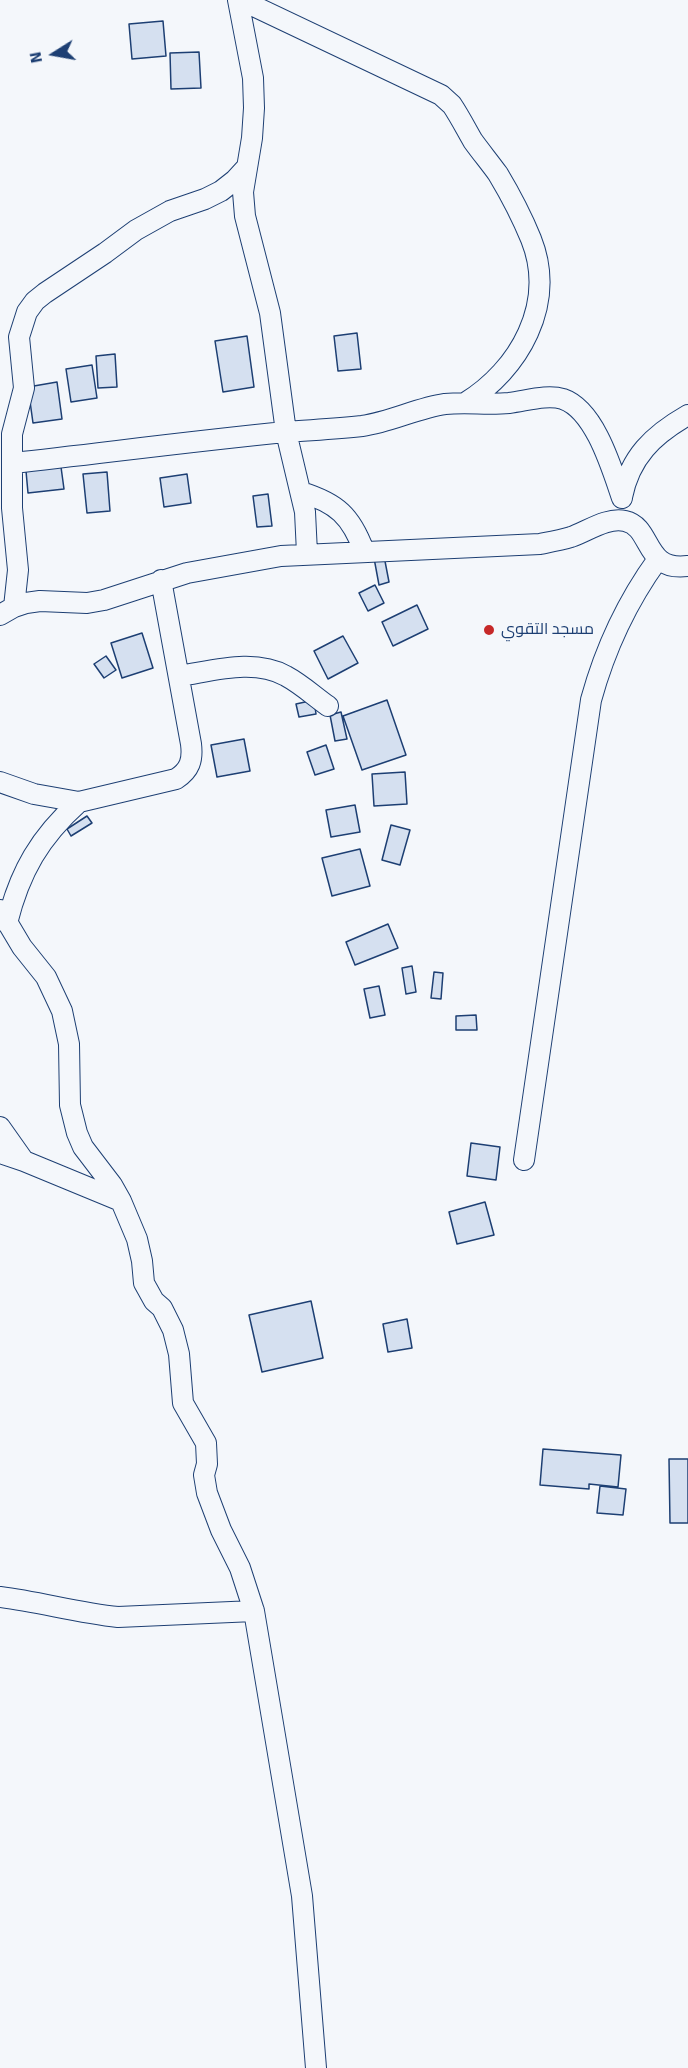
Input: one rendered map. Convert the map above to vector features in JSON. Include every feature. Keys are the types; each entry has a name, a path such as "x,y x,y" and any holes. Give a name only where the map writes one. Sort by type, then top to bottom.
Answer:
{"street":[{"path":"240,0 253,78 254,98 252,138 243,192 244,216 270,313 286,432 305,512 307,553"},
{"path":"240,0 441,95 457,112 509,194 532,241 538,268 538,296 532,323 521,348 510,365 482,393 465,403"},
{"path":"7,611 18,570 12,508 12,434 24,388 19,337 22,324 35,301 136,230 170,211 221,191 246,168"},
{"path":"13,463 286,432 360,426 378,423 429,407 465,403 501,404 550,397 563,399 575,405 585,414 606,455 622,498"},
{"path":"623,521 622,498 626,477 637,457 667,429 688,415"},
{"path":"301,492 323,498 342,512 356,530 364,551"},
{"path":"7,611 40,601 70,603 104,600 161,580 218,566 307,553 540,544 573,536 613,521 632,524 658,560 668,565 688,566"},
{"path":"524,1160 591,700 602,662 617,626 636,592 658,560"},
{"path":"0,782 34,794 80,802 176,779 185,773 190,765 192,754 161,580"},
{"path":"179,676 232,668 260,667 286,676 328,706"},
{"path":"80,802 54,827 32,856 3,916 55,993 67,1027 70,1106 74,1126 83,1147 102,1170 121,1201 136,1239 142,1261 144,1283 148,1292 165,1313 173,1330 180,1354 180,1387 183,1403 206,1443 207,1464 204,1475 207,1493 221,1530 240,1568 254,1611 302,1896 316,2068"},
{"path":"0,1127 24,1161"},
{"path":"0,1153 121,1201"},
{"path":"0,1597 38,1602 95,1615 118,1617 254,1611"}],"building":[{"path":"163,21 166,56 132,59 129,24"},
{"path":"199,52 201,88 171,89 170,53"},
{"path":"357,333 361,369 338,371 334,336"},
{"path":"247,336 254,387 223,392 215,341"},
{"path":"115,354 117,387 98,388 96,356"},
{"path":"92,365 97,398 71,402 66,369"},
{"path":"57,382 62,419 33,423 28,387"},
{"path":"61,467 64,489 28,493 26,471"},
{"path":"107,472 110,511 87,513 83,474"},
{"path":"187,474 191,503 164,507 160,478"},
{"path":"268,494 272,526 257,527 253,496"},
{"path":"384,556 389,582 379,585 374,558"},
{"path":"375,585 384,603 368,611 359,593"},
{"path":"417,605 428,629 393,646 382,622"},
{"path":"142,633 153,668 122,678 111,643"},
{"path":"343,636 358,663 328,679 314,651"},
{"path":"106,656 116,670 104,678 94,664"},
{"path":"314,700 316,714 299,717 296,704"},
{"path":"387,700 406,755 362,770 343,716"},
{"path":"341,712 347,739 335,741 330,715"},
{"path":"244,739 250,771 217,777 211,745"},
{"path":"326,745 334,769 315,775 307,752"},
{"path":"405,772 407,804 374,806 372,774"},
{"path":"355,805 360,832 331,837 326,810"},
{"path":"87,816 92,823 71,836 67,829"},
{"path":"391,825 410,830 400,865 382,860"},
{"path":"360,849 370,886 332,896 322,858"},
{"path":"388,924 398,948 355,965 346,942"},
{"path":"412,966 416,992 406,994 402,968"},
{"path":"434,972 443,973 441,999 431,998"},
{"path":"379,986 385,1015 370,1018 364,989"},
{"path":"476,1015 477,1030 456,1030 456,1016"},
{"path":"471,1143 500,1147 496,1180 467,1176"},
{"path":"485,1202 494,1235 457,1244 449,1212"},
{"path":"311,1301 323,1358 262,1372 249,1315"},
{"path":"407,1319 412,1348 388,1352 383,1324"},
{"path":"543,1449 621,1455 618,1487 589,1484 589,1489 540,1485"},
{"path":"669,1459 688,1459 688,1523 670,1523"},
{"path":"600,1486 626,1489 623,1515 597,1513"}],"place":[{"name":"مسجد التقوي","path":"489,630"}]}
